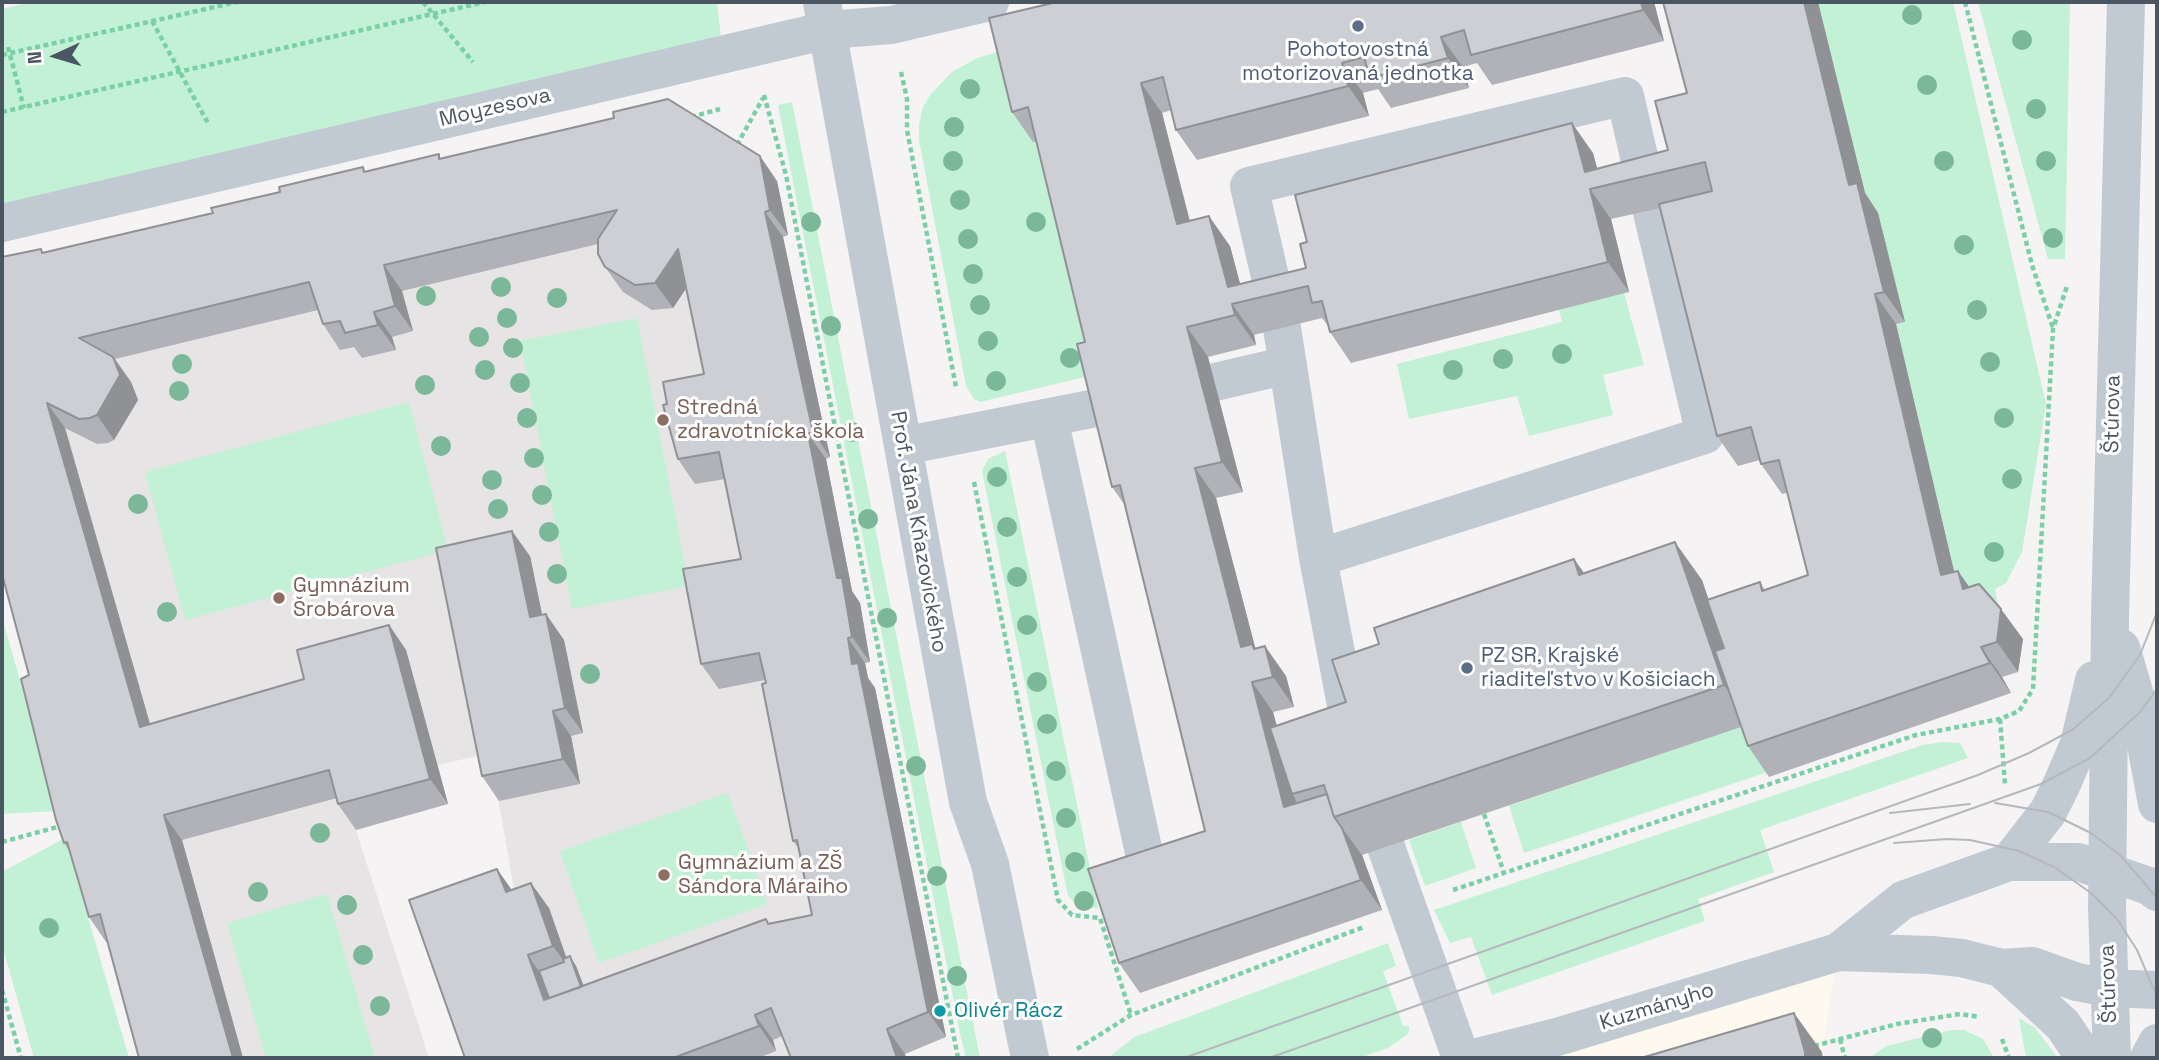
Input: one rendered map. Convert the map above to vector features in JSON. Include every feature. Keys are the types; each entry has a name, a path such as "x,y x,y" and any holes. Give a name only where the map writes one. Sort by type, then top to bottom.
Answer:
{"street":[{"name":"Moyzesova","path":"2,223 756,47 825,16 891,25 990,2"},
{"name":"Štúrova","path":"2112,1058 2107,870 2110,616 2126,2"},
{"name":"Prof. Jána Kňazovického","path":"825,16 968,802 990,864 1030,1058"},
{"path":"1318,558 1705,435 1625,96 1249,186 1280,319 1318,558 1354,747"},
{"path":"1215,382 1288,365"},
{"path":"902,446 1106,406"},
{"path":"1049,418 1148,872"},
{"path":"2009,862 2108,826 2157,801 2140,712 2110,616"},
{"path":"2009,862 2048,812 2080,744 2110,616"},
{"path":"1386,847 1461,1058"},
{"name":"Kuzmányho","path":"1838,952 1903,901 2009,862 2078,862 2107,870"},
{"path":"2107,870 2157,892"},
{"path":"2107,870 2141,894 2157,911"},
{"name":"Kuzmányho","path":"1474,1058 1557,1037 1838,952 1962,958 2001,968 2063,1025 2085,1058"},
{"path":"2001,968 2032,966 2077,982 2109,988 2157,990"},
{"path":"2149,1058 2157,1043"}],"path":[{"path":"2,55 237,2"},
{"path":"2,113 485,2"},
{"path":"1965,2 2032,265 2053,329"},
{"path":"152,21 233,169"},
{"path":"891,25 907,99 907,130 964,434 1058,900 1072,915 1100,918 1131,1015"},
{"path":"8,47 24,107"},
{"path":"756,47 764,97 786,174 958,1058"},
{"path":"752,100 764,97"},
{"path":"733,152 764,97"},
{"path":"681,119 730,107"},
{"path":"1068,1052 1131,1015 1346,935 1406,907 1916,735 2000,719 2019,711 2034,689 2039,640 2053,329 2070,279"},
{"path":"1484,814 1504,873"},
{"path":"2,842 69,824"},
{"path":"2,990 21,1058"},
{"path":"1805,1049 1897,1024 1960,1014 1985,1017"},
{"path":"2002,1037 2009,1058"},
{"path":"1840,1040 1845,1058"}],"shaded area":[{"path":"777,181 788,235 783,237 830,457 826,459 854,603 860,603 870,662 777,678 906,1058 474,1058 515,894 490,753 438,765 448,804 356,830 429,1058 150,1058 117,939 106,942 85,868 2,290"},
{"path":"1838,952 1822,1052 1824,1058 1474,1058"}],"green space":[{"path":"31,2 717,2 722,46 2,213 2,9"},
{"path":"1818,2 1953,2 2046,404 2022,552 2006,583 1995,589 2000,614 1962,605 1896,324 1904,322 1870,215"},
{"path":"1978,2 2070,2 2065,259 2048,259"},
{"path":"1011,48 1033,141 1050,138 1106,372 980,402 974,399 966,386 919,140 919,124 923,107 930,95 952,72 977,58"},
{"path":"792,102 980,1058 966,1058 960,1033 778,105"},
{"path":"1624,293 1644,365 1603,375 1613,415 1529,436 1517,396 1409,419 1397,364 1562,322 1559,309"},
{"path":"637,318 689,586 572,609 520,341"},
{"path":"409,402 448,550 185,620 145,472"},
{"path":"1005,451 1098,908 1078,906 1068,896 982,471 988,459"},
{"path":"2,618 58,811 2,814"},
{"path":"1751,723 1768,772 1524,853 1509,806"},
{"path":"1960,743 1968,758 1760,830 1774,872 1698,899 1705,921 1492,995 1471,937 1450,943 1434,910 1923,745"},
{"path":"728,793 767,904 599,963 560,851"},
{"path":"1461,822 1476,868 1425,886 1409,840"},
{"path":"65,838 129,1058 34,1058 2,945 2,872"},
{"path":"327,894 375,1058 266,1058 227,923"},
{"path":"1388,943 1396,966 1383,971 1403,1026 1409,1026 1409,1031 1388,1048 1359,1058 1108,1058 1134,1037"},
{"path":"2019,1018 2035,1028 2058,1058 2026,1058"},
{"path":"1951,1030 1964,1030 1983,1039 1994,1058 1870,1058 1886,1046"}],"building":[{"path":"1057,2 1641,2 1643,10 1471,55 1464,30 1441,37 1448,58 1370,78 1364,57 1342,63 1348,86 1176,130 1163,77 1141,83 1177,224 1209,216 1228,287 1306,268 1300,244 1307,242 1295,195 1572,123 1585,172 1668,150 1655,101 1687,93 1663,2 1804,2 1849,185 1857,183 1884,292 1875,294 1941,575 1958,571 1963,589 1979,584 2001,609 1997,642 1981,647 1990,663 1748,746 1715,651 1724,648 1707,600 1760,582 1762,591 1808,575 1779,460 1761,464 1751,427 1717,436 1659,204 1712,191 1705,162 1590,189 1608,262 1330,332 1322,301 1312,303 1308,286 1232,304 1235,315 1187,327 1222,462 1195,468 1241,647 1252,644 1254,649 1265,646 1273,677 1252,682 1284,807 1327,794 1361,880 1119,963 1088,869 1205,831 1120,485 1112,487 1077,344 1085,342 1028,107 1012,112 989,18"},
{"path":"668,99 760,156 770,210 765,212 813,432 808,434 837,578 842,578 852,637 848,638 852,664 858,663 928,1012 887,1029 897,1058 791,1058 771,1008 755,1015 759,1026 673,1058 465,1058 409,900 497,869 506,892 531,883 553,946 528,955 544,1000 766,919 768,924 812,915 797,840 793,841 762,684 766,683 759,653 701,664 683,569 741,559 719,452 678,459 663,405 667,404 663,382 704,374 678,249 655,283 635,285 605,267 598,254 598,239 617,210 384,265 395,306 374,312 378,325 345,333 340,321 323,324 309,282 79,338 113,357 120,375 97,415 90,418 79,419 47,403 140,727 304,679 297,650 389,625 430,779 338,804 329,770 164,815 233,1058 139,1058 100,914 89,917 67,842 64,843 56,820 21,679 29,675 2,574 2,257 41,249 42,253 213,213 211,208 280,192 279,187 363,167 364,172 439,154 439,159 614,118 613,112"},
{"path":"512,531 530,617 546,614 565,708 553,711 563,759 482,776 436,548"},
{"path":"1675,542 1724,685 1334,817 1324,785 1292,794 1270,728 1346,702 1332,660 1379,644 1374,628 1574,559 1579,575"},
{"path":"570,956 581,987 549,998 539,971 564,962 563,959"},
{"path":"1794,1013 1805,1058 1641,1058"}],"tram line":[{"path":"1184,1058 1978,775 2029,753 2072,730 2109,698 2140,655 2157,612"},
{"path":"1269,1058 2041,784 2090,758 2140,712 2157,689"},
{"path":"1995,803 2048,812 2091,833 2121,856 2157,898"},
{"path":"1890,813 1970,804"},
{"path":"1894,843 1970,840 2019,851 2054,867 2091,893 2117,919 2137,950 2157,997"}],"place":[{"name":"Pohotovostná motorizovaná jednotka","path":"1358,26"},
{"name":"Stredná zdravotnícka škola","path":"663,420"},
{"name":"Gymnázium Šrobárova","path":"279,598"},
{"name":"PZ SR, Krajské riaditeľstvo v Košiciach","path":"1467,668"},
{"name":"Gymnázium a ZŠ Sándora Máraiho","path":"664,875"},
{"name":"Olivér Rácz","path":"940,1011"}]}
